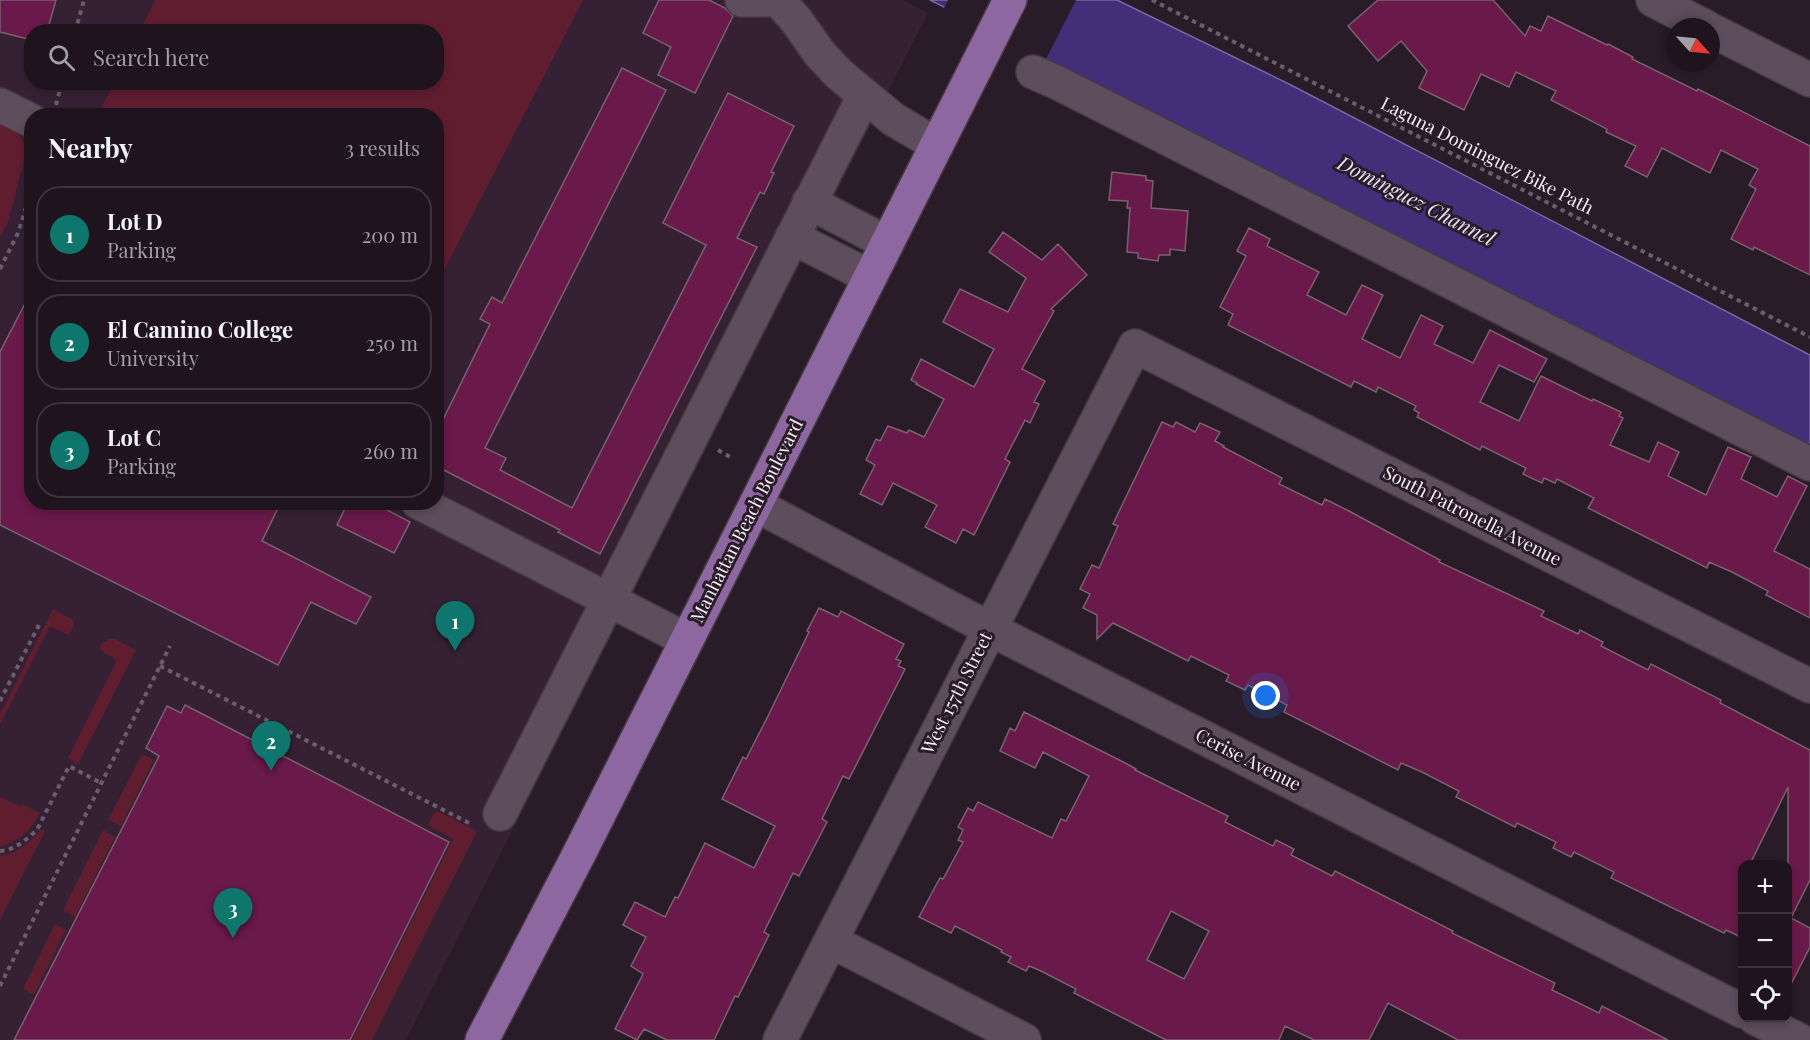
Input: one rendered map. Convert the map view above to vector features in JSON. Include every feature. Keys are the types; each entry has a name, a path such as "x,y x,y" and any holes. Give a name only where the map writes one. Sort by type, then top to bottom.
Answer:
{"main road":[{"name":"Manhattan Beach Boulevard","path":"482,1040 579,854 1010,0"}],"street":[{"path":"742,0 766,0"},
{"path":"778,0 796,20 820,54 864,96 893,119 937,145"},
{"path":"1653,0 1688,18"},
{"path":"1720,35 1810,80"},
{"path":"1033,72 1810,464"},
{"path":"490,821 608,600 864,96"},
{"path":"0,105 24,117"},
{"path":"809,202 887,243"},
{"path":"792,237 870,277"},
{"name":"West 157th Street","path":"780,1040 1135,346"},
{"name":"South Patronella Avenue","path":"1135,346 1810,686"},
{"name":"Cerise Avenue","path":"756,505 990,629 1738,1008"},
{"path":"434,510 687,640"},
{"path":"831,941 1024,1040"},
{"path":"1765,1022 1799,1040"}],"path":[{"path":"77,24 84,0"},
{"name":"Laguna Dominguez Bike Path","path":"1152,0 1810,337"},
{"path":"55,108 60,90"},
{"path":"0,269 18,233 24,214"},
{"path":"0,701 39,626"},
{"path":"0,986 170,646"},
{"path":"160,666 490,821"},
{"path":"0,851 22,843 37,830 69,766 101,783"}],"shaded area":[{"path":"0,0 903,0 928,13 406,1040 0,1040"},
{"path":"155,0 583,0 444,270 444,108 103,108 102,106 110,90 444,90 444,24 143,24"},
{"path":"0,118 9,124 22,139 24,161 8,222 0,237"},
{"path":"53,609 73,620 74,625 69,635 50,626 0,724 0,714"},
{"path":"115,639 136,650 78,764 68,758 117,660 100,650 101,644"},
{"path":"142,754 154,760 121,826 108,820"},
{"path":"0,797 40,813 24,834 0,847"},
{"path":"437,811 477,831 372,1040 352,1040 453,839 428,825"},
{"path":"42,829 45,831 0,920 0,856 19,850"},
{"path":"103,830 115,837 75,917 63,910"},
{"path":"55,924 66,930 34,995 23,989"}],"water":[{"name":"Dominguez Channel","path":"930,0 1117,0 1289,84 1810,355 1810,445"}],"pier":[{"path":"948,0 1076,0 1045,61 943,10"}],"building":[{"path":"0,0 56,0 49,24 24,24 24,38 0,32"},
{"path":"659,0 709,0 725,8 733,16 695,93 658,75 671,47 643,33"},
{"path":"1378,0 1493,0 1525,36 1530,26 1541,31 1548,16 1810,146 1810,275 1754,247 1753,250 1731,239 1756,189 1749,185 1758,169 1721,150 1710,173 1662,148 1647,177 1625,166 1636,146 1606,132 1607,129 1551,100 1556,91 1516,72 1509,87 1481,74 1464,110 1419,88 1427,71 1401,41 1378,61 1348,26"},
{"path":"622,68 666,90 485,448 506,458 500,470 572,508 706,245 663,223 728,93 794,126 771,172 774,173 764,194 760,192 737,238 757,247 600,554 558,532 560,530 444,470 444,418 490,324 480,319 492,297 502,303"},
{"path":"1112,172 1146,176 1146,180 1153,181 1151,208 1188,211 1185,251 1170,249 1170,255 1159,255 1158,261 1138,258 1138,253 1127,252 1130,208 1127,208 1128,201 1109,200"},
{"path":"1249,228 1270,239 1267,246 1319,272 1307,295 1346,315 1362,285 1383,295 1362,339 1400,358 1421,315 1443,326 1434,344 1473,363 1490,330 1547,359 1534,382 1499,365 1480,402 1519,421 1541,376 1592,401 1593,399 1621,412 1619,416 1623,418 1610,445 1649,462 1658,442 1679,452 1668,476 1706,495 1728,447 1751,457 1741,479 1777,497 1788,476 1807,486 1774,551 1810,569 1810,618 1766,595 1768,591 1732,572 1709,562 1707,568 1588,508 1594,498 1557,479 1555,483 1544,478 1542,483 1523,474 1526,468 1482,446 1480,450 1417,417 1419,413 1414,410 1416,406 1378,387 1376,392 1354,381 1351,387 1228,325 1233,314 1220,307 1246,256 1237,251"},
{"path":"1003,232 1042,260 1058,244 1087,275 1051,309 1054,311 1022,369 1045,381 1034,402 1039,404 1030,423 1025,420 1005,459 1010,462 974,535 963,529 956,543 925,527 937,505 893,483 882,505 860,494 875,465 866,460 876,439 880,441 888,426 907,433 909,430 924,437 944,399 911,380 921,359 974,387 994,349 943,322 960,289 1008,312 1026,278 989,252"},
{"path":"24,306 24,510 277,510 262,541 371,597 356,624 311,602 278,665 0,525 0,352"},
{"path":"1162,422 1173,427 1176,422 1195,432 1200,423 1220,432 1215,441 1223,447 1282,478 1279,484 1322,505 1325,499 1349,511 1440,560 1439,562 1544,611 1541,616 1578,634 1580,630 1603,642 1601,646 1648,670 1651,664 1810,750 1810,880 1792,916 1792,860 1788,860 1788,787 1752,860 1738,860 1738,936 1726,930 1724,933 1611,878 1614,872 1574,852 1571,857 1553,848 1556,842 1517,823 1515,827 1456,797 1459,791 1422,772 1401,763 1398,770 1284,712 1287,705 1248,685 1245,690 1226,681 1229,675 1191,656 1188,661 1113,623 1097,639 1097,615 1083,608 1090,594 1080,589 1092,565 1099,568 1118,526 1113,524"},
{"path":"344,510 387,510 410,522 394,553 337,525"},
{"path":"819,608 838,617 841,611 904,644 896,659 901,661 898,666 905,669 849,779 843,776 822,819 827,822 799,876 793,873 764,932 769,935 738,997 735,996 714,1040 667,1040 644,1029 637,1040 615,1029 643,974 631,966 646,937 623,925 635,902 665,917 675,897 678,898 705,843 754,868 775,826 722,799 743,757 746,759 768,716"},
{"path":"185,705 449,842 350,1040 14,1040 159,756 146,748 167,706 181,713"},
{"path":"1024,712 1228,816 1225,822 1273,846 1276,840 1294,849 1291,855 1332,876 1335,871 1453,931 1452,933 1555,983 1552,990 1599,1013 1602,1006 1668,1040 1458,1040 1388,1003 1369,1040 1314,1040 1285,1026 1279,1040 1166,1040 1074,993 1076,989 1039,970 1029,966 1026,971 1008,962 1011,957 1001,952 1002,950 955,926 951,933 919,917 963,842 958,840 963,830 958,827 968,808 973,811 978,802 1052,838 1061,819 1066,821 1089,776 1043,752 1035,768 1000,751 1010,728 1015,731","holes":["1171,911 1209,931 1184,979 1147,960"]},
{"path":"1792,919 1810,928 1810,947 1792,982"}],"place":[{"name":"Lot D","path":"455,651"},
{"name":"El Camino College","path":"271,771"},
{"name":"Lot C","path":"233,938"}]}
